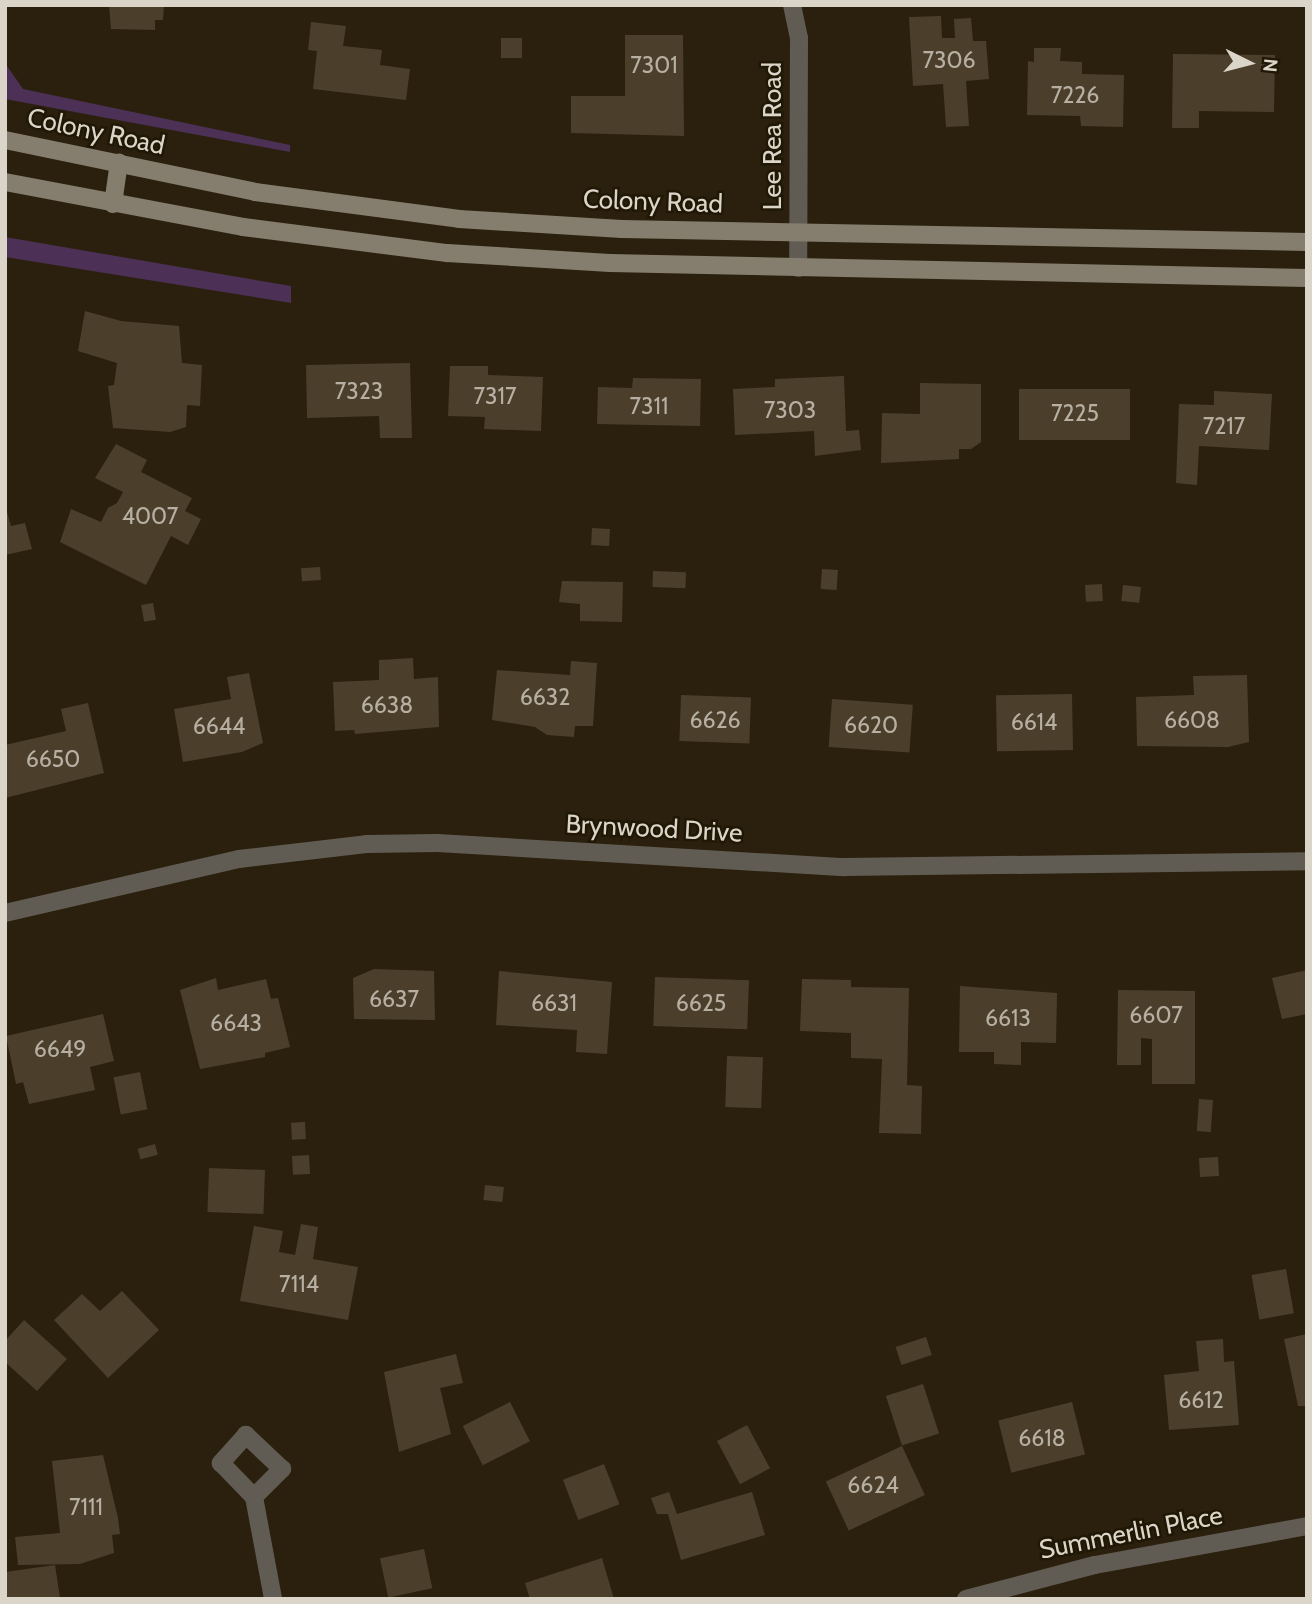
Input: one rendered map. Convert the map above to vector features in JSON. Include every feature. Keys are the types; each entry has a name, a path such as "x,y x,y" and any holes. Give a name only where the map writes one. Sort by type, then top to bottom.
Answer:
{"main road":[{"name":"Colony Road","path":"5,140 255,192 459,219 622,229 1307,243"},
{"path":"113,204 119,162"},
{"path":"5,182 243,227 447,253 610,264 1307,278"}],"street":[{"name":"Lee Rea Road","path":"792,5 799,38 798,268"},
{"name":"Brynwood Drive","path":"5,913 239,859 366,844 437,842 844,867 1307,861"},
{"path":"254,1497 273,1599"},
{"name":"Summerlin Place","path":"966,1599 1095,1565 1307,1526"}],"shaded area":[{"path":"5,63 23,89 290,145 290,152 5,99"},
{"path":"5,237 291,286 291,303 5,257"}],"building":[{"path":"109,5 164,5 163,20 155,20 155,30 111,29"},
{"path":"941,16 942,38 955,38 954,19 971,18 973,41 986,41 989,79 966,81 969,126 946,127 943,84 913,86 909,17"},
{"path":"311,22 346,26 343,46 382,50 380,65 410,69 406,100 313,89 317,51 308,50"},
{"path":"625,35 683,35 684,136 571,133 571,96 625,96"},
{"path":"501,38 522,38 522,58 501,58"},
{"path":"1034,48 1061,48 1060,61 1082,62 1082,74 1124,75 1123,127 1081,126 1080,116 1027,115 1028,61 1034,62"},
{"path":"1173,54 1275,55 1274,112 1199,111 1199,128 1172,128"},
{"path":"85,311 121,321 179,326 182,363 202,365 200,406 187,405 186,427 170,432 113,428 108,386 114,385 117,363 78,351"},
{"path":"410,363 412,438 380,438 379,416 307,418 306,365"},
{"path":"450,366 488,366 488,375 543,377 541,431 484,429 485,417 448,416"},
{"path":"844,376 846,431 859,430 861,450 815,456 814,431 735,435 733,389 775,387 775,379"},
{"path":"633,378 701,379 700,426 597,424 598,387 632,388"},
{"path":"920,383 981,384 981,442 971,449 959,449 959,459 881,463 882,413 920,414"},
{"path":"1019,389 1130,389 1130,440 1019,440"},
{"path":"1214,391 1272,394 1269,450 1199,446 1197,485 1176,483 1179,404 1214,405"},
{"path":"116,444 147,460 141,472 192,498 185,511 201,519 188,545 171,536 146,585 60,542 71,509 101,522 108,508 117,503 123,492 95,478"},
{"path":"5,505 11,526 25,523 32,549 5,555"},
{"path":"592,528 610,529 609,546 591,545"},
{"path":"320,567 321,580 302,581 301,568"},
{"path":"822,569 838,570 837,590 821,589"},
{"path":"653,571 686,572 685,588 652,587"},
{"path":"562,581 623,582 622,622 580,621 580,604 559,602"},
{"path":"1102,584 1103,601 1086,602 1085,585"},
{"path":"1123,585 1141,587 1139,603 1121,601"},
{"path":"153,603 156,620 144,622 141,605"},
{"path":"413,658 414,679 438,677 439,727 355,734 354,730 335,731 333,682 379,680 379,660"},
{"path":"571,661 597,663 593,726 575,726 574,737 547,735 535,727 492,720 497,670 570,675"},
{"path":"249,673 263,743 242,752 183,762 174,709 231,699 227,677"},
{"path":"1247,675 1249,742 1228,747 1137,746 1136,697 1194,695 1193,676"},
{"path":"1072,694 1073,750 997,751 996,695"},
{"path":"681,695 751,697 749,743 679,741"},
{"path":"832,699 913,705 909,753 829,747"},
{"path":"88,703 104,773 5,798 5,745 66,731 61,709"},
{"path":"374,969 434,971 435,1020 354,1019 353,978"},
{"path":"1307,970 1307,1014 1282,1019 1272,978"},
{"path":"499,971 612,982 607,1054 576,1052 577,1030 496,1025"},
{"path":"655,977 749,980 747,1029 653,1026"},
{"path":"216,978 218,990 266,979 271,999 278,998 290,1047 265,1053 265,1057 200,1069 180,990"},
{"path":"802,979 851,980 851,987 909,988 907,1085 922,1086 921,1134 879,1133 882,1059 851,1058 851,1033 800,1031"},
{"path":"960,986 1057,993 1056,1043 1021,1042 1021,1065 994,1064 994,1052 959,1052"},
{"path":"1118,990 1195,991 1195,1084 1152,1084 1152,1039 1141,1038 1141,1065 1117,1065"},
{"path":"103,1014 114,1061 90,1067 95,1090 29,1104 23,1082 16,1084 6,1036"},
{"path":"727,1056 763,1057 761,1108 725,1107"},
{"path":"140,1072 147,1109 121,1114 113,1077"},
{"path":"1199,1099 1213,1100 1211,1132 1197,1131"},
{"path":"305,1122 306,1139 292,1140 291,1123"},
{"path":"155,1144 158,1155 140,1159 138,1149"},
{"path":"309,1155 310,1174 293,1175 292,1156"},
{"path":"1218,1157 1219,1176 1200,1177 1199,1158"},
{"path":"209,1168 265,1170 263,1214 207,1212"},
{"path":"485,1185 504,1187 502,1202 483,1200"},
{"path":"301,1224 318,1227 313,1259 358,1267 348,1320 240,1301 254,1226 283,1231 279,1252 295,1255"},
{"path":"1286,1269 1294,1313 1259,1319 1252,1275"},
{"path":"122,1291 159,1330 108,1378 54,1320 82,1294 100,1311"},
{"path":"24,1320 67,1359 37,1391 5,1362 5,1341"},
{"path":"1307,1334 1307,1406 1298,1406 1284,1339"},
{"path":"926,1337 932,1355 901,1365 896,1347"},
{"path":"1223,1339 1224,1362 1234,1361 1239,1425 1169,1430 1164,1375 1199,1371 1196,1341"},
{"path":"456,1354 463,1383 440,1388 451,1434 399,1452 384,1372"},
{"path":"923,1384 939,1433 902,1446 886,1396"},
{"path":"510,1402 530,1441 483,1465 463,1426"},
{"path":"1072,1402 1085,1454 1011,1473 998,1420"},
{"path":"747,1425 770,1468 740,1484 717,1441"},
{"path":"902,1446 925,1495 849,1530 826,1481"},
{"path":"103,1455 120,1534 112,1535 114,1553 80,1564 18,1565 15,1537 60,1533 52,1461"},
{"path":"604,1464 619,1504 578,1520 563,1480"},
{"path":"669,1492 677,1514 752,1492 765,1535 681,1560 668,1514 657,1514 651,1498"},
{"path":"424,1549 432,1588 388,1597 380,1558"},
{"path":"602,1558 614,1599 530,1599 525,1583"},
{"path":"55,1565 60,1598 7,1599 5,1572"}]}
